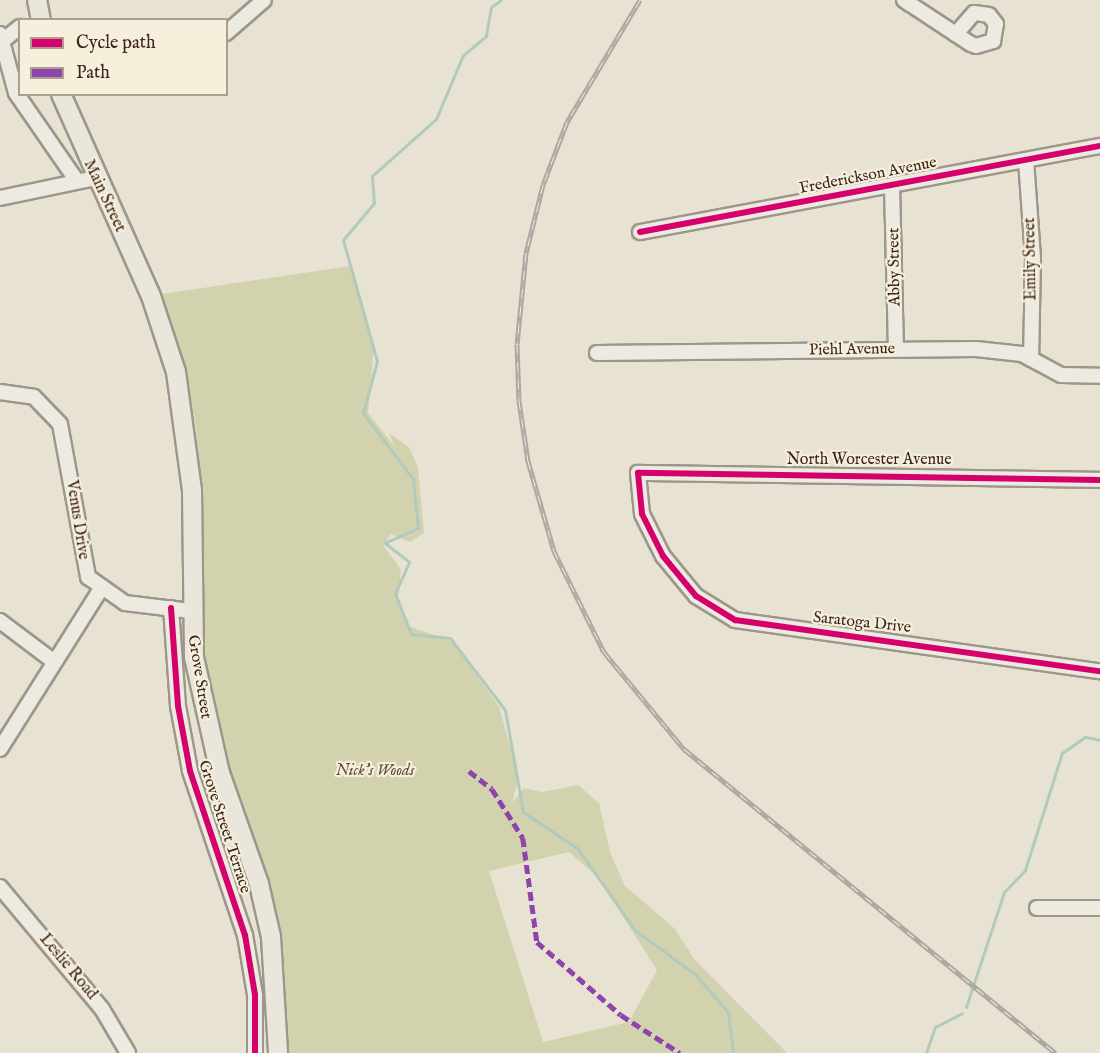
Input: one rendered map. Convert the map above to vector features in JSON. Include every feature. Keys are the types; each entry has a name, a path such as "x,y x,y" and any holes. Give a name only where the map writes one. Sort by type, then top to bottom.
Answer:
{"main road":[{"path":"37,0 40,18"},
{"name":"Main Street","path":"62,96 96,178 151,296"},
{"name":"Grove Street","path":"151,296 176,372 187,442 192,489 191,611 208,727 271,937 278,1053"}],"street":[{"path":"228,31 264,0"},
{"path":"904,0 956,34"},
{"path":"0,43 18,29"},
{"path":"0,34 0,43 18,96"},
{"path":"18,96 77,181"},
{"name":"Frederickson Avenue","path":"640,232 1100,146"},
{"name":"Emily Street","path":"1026,160 1033,258 1031,359"},
{"path":"0,198 96,178"},
{"name":"Abby Street","path":"892,186 896,349"},
{"name":"Piehl Avenue","path":"597,353 1000,350 1031,359 1052,372 1100,376"},
{"name":"Venus Drive","path":"0,392 34,397 60,424 82,558 100,590"},
{"name":"North Worcester Avenue","path":"638,473 1100,480"},
{"name":"Saratoga Drive","path":"638,473 642,514 663,556 696,596 735,620 1100,671"},
{"path":"0,749 52,660 100,590 125,603 191,611"},
{"name":"Grove Street Terrace","path":"171,608 190,771 245,935 255,995 255,1053"},
{"path":"0,621 52,660"},
{"name":"Leslie Road","path":"0,887 110,1018 128,1053"},
{"path":"1037,908 1100,908"}],"green space":[{"name":"Nick's Woods","path":"351,266 374,349 368,413 395,447 389,433 409,447 418,468 424,533 410,542 391,534 383,545 401,570 398,599 408,626 453,642 499,707 519,777 512,803 524,788 542,792 578,785 599,803 610,852 625,886 674,928 695,960 787,1053 286,1053 285,983 276,914 231,777 209,689 200,608 196,428 183,357 162,294","holes":["569,852 597,876 657,970 629,1022 543,1042 489,871"]}],"waterway":[{"path":"501,0 491,7 486,36 463,55 436,119 372,176 374,203 343,240 377,361 363,413 413,479 418,528 385,543 409,562 395,593 411,634 450,638 505,710 523,812 578,849 635,930 696,975 728,1012 733,1053"},
{"path":"966,1007 1004,892 1025,870 1062,753 1085,737 1100,740"},
{"path":"926,1053 935,1027 962,1013"}],"railway":[{"path":"640,0 567,122 543,185 526,253 517,344 519,401 528,461 554,551 604,652 684,749 1055,1053"}],"marked path":[{"path":"469,771 492,789 523,838 537,942 621,1015 680,1053"}],"cycle path":[{"path":"640,232 1100,146"},
{"path":"1100,480 638,473 642,514 663,556 696,596 735,620 1100,671"},
{"path":"171,608 178,706 190,771 245,935 255,995 255,1053"}]}
